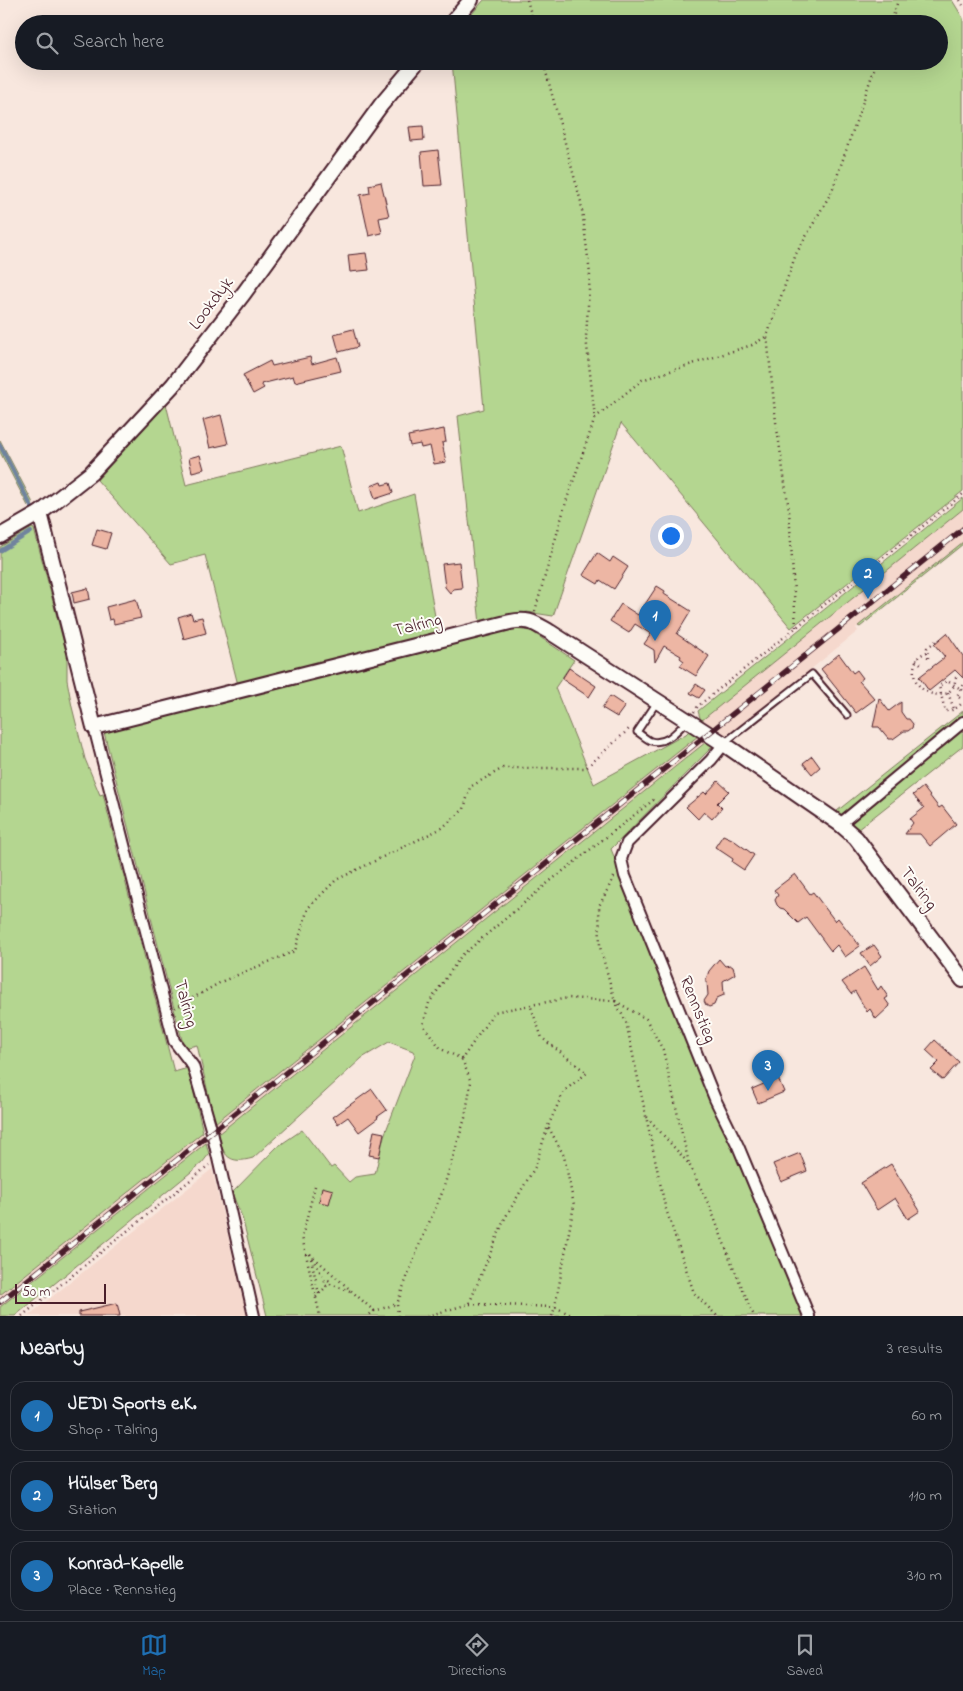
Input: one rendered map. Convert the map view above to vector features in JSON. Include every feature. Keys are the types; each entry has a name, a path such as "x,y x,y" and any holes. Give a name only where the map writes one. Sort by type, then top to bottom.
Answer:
{"street":[{"path":"458,15 471,0"},
{"name":"Lookdyk","path":"0,536 40,513 92,472 173,385 244,293 381,105 410,70"},
{"name":"Talring","path":"40,513 174,1041 193,1066 218,1158 254,1316"},
{"name":"Talring","path":"94,727 510,622 522,620 532,622 724,744 840,824 856,838 963,980"},
{"path":"840,824 963,722"},
{"path":"621,859 627,843 711,760 724,744"},
{"name":"Rennstieg","path":"621,859 625,876 715,1099 738,1146 808,1316"}],"lane":[{"path":"724,744 812,674 847,715"},
{"path":"657,701 637,732 651,741 662,741 672,736 687,721"}],"path":[{"path":"527,0 531,15"},
{"path":"960,0 963,5"},
{"path":"894,15 899,1"},
{"path":"532,622 566,502 595,418 586,337 590,274 581,202 545,70"},
{"path":"796,627 789,510 776,422 767,336 796,254 832,191 874,70"},
{"path":"595,418 642,380 752,345 767,336"},
{"path":"687,721 698,706 963,494"},
{"path":"928,658 928,648 936,641"},
{"path":"927,652 916,660 913,672 919,686 932,695 948,693 954,686 957,673"},
{"path":"916,660 921,664"},
{"path":"962,689 947,681 940,686 945,711 960,706 963,701 958,696 962,689 963,685"},
{"path":"948,693 954,709"},
{"path":"960,706 963,710"},
{"path":"167,1012 224,981 295,951 308,908 336,880 442,828 464,809 470,787 503,768 586,768 629,729 637,732"},
{"path":"398,1316 397,1304 418,1248 442,1193 465,1118 471,1082 462,1059 441,1049 423,1025 429,1003 461,956 548,882 660,795"},
{"path":"621,859 599,906 600,947 615,1001 626,1022 665,1206 694,1293 717,1316"},
{"path":"462,1059 494,1012 530,1004 568,998 615,1001 646,1019 663,1050 689,1164 710,1207 754,1316"},
{"path":"469,1304 505,1218 535,1167 548,1126 564,1091 587,1073 542,1038 530,1004"},
{"path":"646,1116 689,1164"},
{"path":"548,1126 564,1156 574,1205 552,1316"},
{"path":"22,1316 218,1158"},
{"path":"315,1186 302,1237 320,1316"},
{"path":"305,1254 310,1256 374,1312"},
{"path":"310,1256 325,1280 329,1280 328,1285 316,1297"},
{"path":"310,1256 319,1294"},
{"path":"328,1285 353,1293"},
{"path":"368,1316 397,1304"},
{"path":"427,1316 469,1304 555,1307 573,1316"}],"shaded area":[{"path":"963,509 963,542 856,628 858,631 726,738 701,721"},
{"path":"698,736 706,742 218,1134 215,1123"},
{"path":"203,1132 206,1143 0,1307 0,1295"},
{"path":"212,1169 247,1316 28,1316"}],"green space":[{"path":"484,0 952,0 963,18 963,491 791,628 621,423 553,616 527,612 480,624 458,416 484,409 453,70 948,70 948,15 471,15"},
{"path":"166,404 186,485 341,446 358,513 414,494 438,634 238,685 205,555 171,564 97,480"},
{"path":"0,440 33,503 28,506 0,452"},
{"path":"963,498 963,509 701,721 698,711"},
{"path":"32,528 34,529 67,655 67,680 85,759 100,795 103,794 174,1072 188,1068 203,1132 0,1295 0,547"},
{"path":"963,542 963,544 860,627 858,626"},
{"path":"515,629 531,631 574,660 555,688 594,784 686,734 690,730 698,736 215,1123 197,1045 184,1048 104,732"},
{"path":"963,711 963,746 857,830 837,811"},
{"path":"706,742 713,746 611,849 711,1099 736,1149 804,1316 267,1316 242,1217 232,1193 277,1147 302,1130 331,1168 334,1166 349,1182 355,1177 375,1174 384,1136 415,1055 413,1051 389,1042 362,1058 253,1158 238,1160 228,1157 222,1148 218,1134"},
{"path":"206,1143 209,1154 202,1163 15,1316 0,1316 0,1307"}],"building":[{"path":"423,126 424,140 411,141 409,127"},
{"path":"438,150 442,185 424,186 421,152"},
{"path":"381,182 389,216 379,218 382,233 369,236 360,195 370,193 369,185"},
{"path":"366,253 369,270 350,272 348,255"},
{"path":"353,329 358,347 339,352 334,334"},
{"path":"310,357 312,364 337,357 341,371 295,382 293,376 261,384 264,388 253,394 243,375 270,361 272,366"},
{"path":"221,415 228,444 210,448 203,420"},
{"path":"444,429 446,442 442,443 446,462 434,464 430,446 421,448 420,444 410,446 408,436"},
{"path":"200,455 204,469 192,472 189,458"},
{"path":"381,482 382,485 390,483 393,493 375,499 371,486"},
{"path":"97,529 111,533 106,549 92,545"},
{"path":"597,553 610,562 613,557 628,567 614,589 600,580 598,584 583,575"},
{"path":"459,562 462,588 453,589 450,593 445,587 442,564"},
{"path":"657,586 665,591 664,594 691,611 677,634 709,656 696,676 680,666 684,661 680,658 681,656 664,646 655,662 654,650 644,644 651,634 635,624 629,633 610,621 621,604 638,615"},
{"path":"88,588 90,599 74,603 72,592"},
{"path":"136,599 141,618 114,624 113,619 109,620 106,607"},
{"path":"191,613 193,619 202,617 206,633 184,639 178,617"},
{"path":"947,633 963,656 963,678 955,670 929,691 919,677 945,657 934,644"},
{"path":"839,654 853,673 857,670 863,678 859,681 875,699 856,713 821,669"},
{"path":"569,668 596,686 589,697 562,679"},
{"path":"696,684 705,690 699,698 690,693"},
{"path":"610,696 625,706 617,717 602,708"},
{"path":"879,698 889,711 901,702 901,712 913,724 912,728 893,739 889,739 879,727 873,727"},
{"path":"812,756 820,767 812,774 803,763"},
{"path":"718,781 729,791 717,803 722,808 712,819 704,812 698,819 686,807 704,792 706,794"},
{"path":"923,787 939,808 942,806 956,824 930,846 920,834 905,834 913,823 910,819 924,808 913,795"},
{"path":"723,835 732,839 754,855 744,870 732,862 733,859 715,847"},
{"path":"795,874 810,894 813,892 835,921 838,918 860,946 845,957 837,945 831,951 806,917 798,923 784,909 777,905 775,900 778,895 774,890"},
{"path":"874,945 882,956 870,966 861,953"},
{"path":"719,959 725,966 730,965 733,967 735,974 723,981 724,995 717,998 714,1005 709,1007 704,1001 708,995 707,982 705,982 709,971"},
{"path":"864,967 878,990 881,986 888,997 885,999 890,1006 876,1019 870,1009 867,1012 855,991 851,994 842,982"},
{"path":"935,1040 959,1062 943,1080 931,1070 939,1062 926,1050"},
{"path":"778,1078 784,1092 758,1103 752,1089"},
{"path":"372,1089 387,1110 359,1132 348,1117 338,1124 333,1117"},
{"path":"374,1131 384,1133 379,1157 369,1155"},
{"path":"800,1153 807,1171 781,1182 773,1164"},
{"path":"891,1164 920,1211 908,1219 895,1198 877,1210 861,1183"},
{"path":"322,1187 333,1190 329,1204 319,1202"},
{"path":"117,1303 120,1316 79,1316 79,1312"}],"waterway":[{"path":"0,445 32,508"},
{"path":"0,551 31,532"}],"railway":[{"path":"0,1302 963,529"}],"place":[{"name":"Hülser Berg","path":"868,599"},
{"name":"JEDI Sports e.K.","path":"655,641"},
{"name":"Konrad-Kapelle","path":"768,1091"}]}
